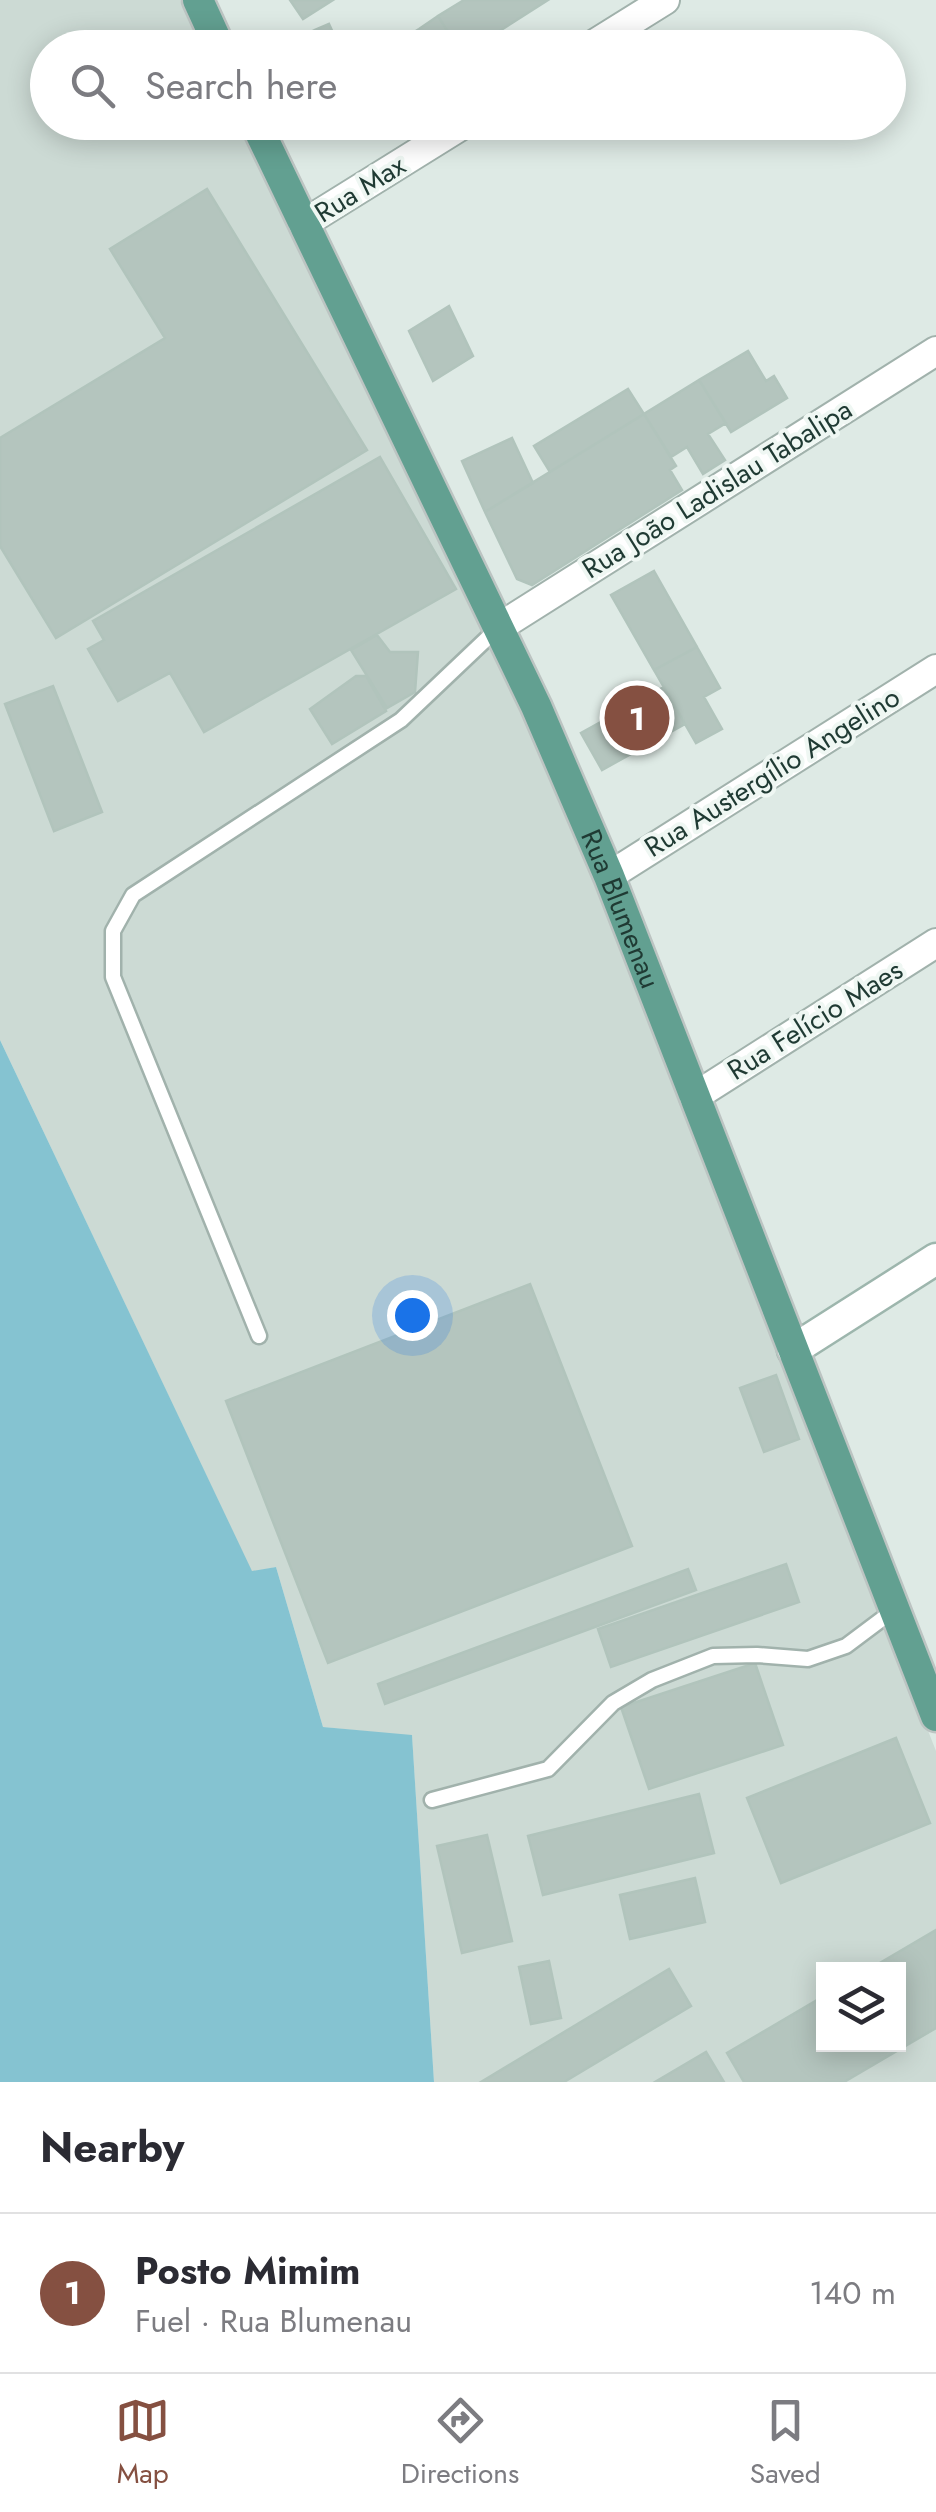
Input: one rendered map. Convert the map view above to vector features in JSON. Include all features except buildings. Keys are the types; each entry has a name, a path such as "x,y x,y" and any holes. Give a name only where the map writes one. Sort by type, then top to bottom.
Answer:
{"main road":[{"path":"198,0 212,30"},
{"name":"Rua Blumenau","path":"264,140 552,742 934,1706"},
{"path":"793,1350 936,1259"}],"street":[{"path":"616,30 664,0"},
{"name":"Rua Max","path":"303,224 438,140"},
{"name":"Rua João Ladislau Tabalipa","path":"498,628 936,351"},
{"name":"Rua Austergílio Angelino","path":"608,876 936,668"},
{"name":"Rua Felício Maes","path":"694,1097 936,943"}],"lane":[{"path":"259,1336 114,977 113,931 133,895 400,720 498,628"},
{"path":"432,1800 548,1769 613,1703 652,1680 713,1656 757,1654 808,1659 846,1646 894,1610"}],"shaded area":[{"path":"0,0 180,0 195,30 30,30 30,140 247,140 527,712 936,1751 936,2082 434,2082 412,1736 323,1727 276,1567 252,1572 0,1040"}],"water":[{"path":"0,1040 252,1571 276,1567 323,1727 412,1735 434,2082 0,2082"}],"place":[{"name":"Posto Mimim","path":"637,718"}]}
